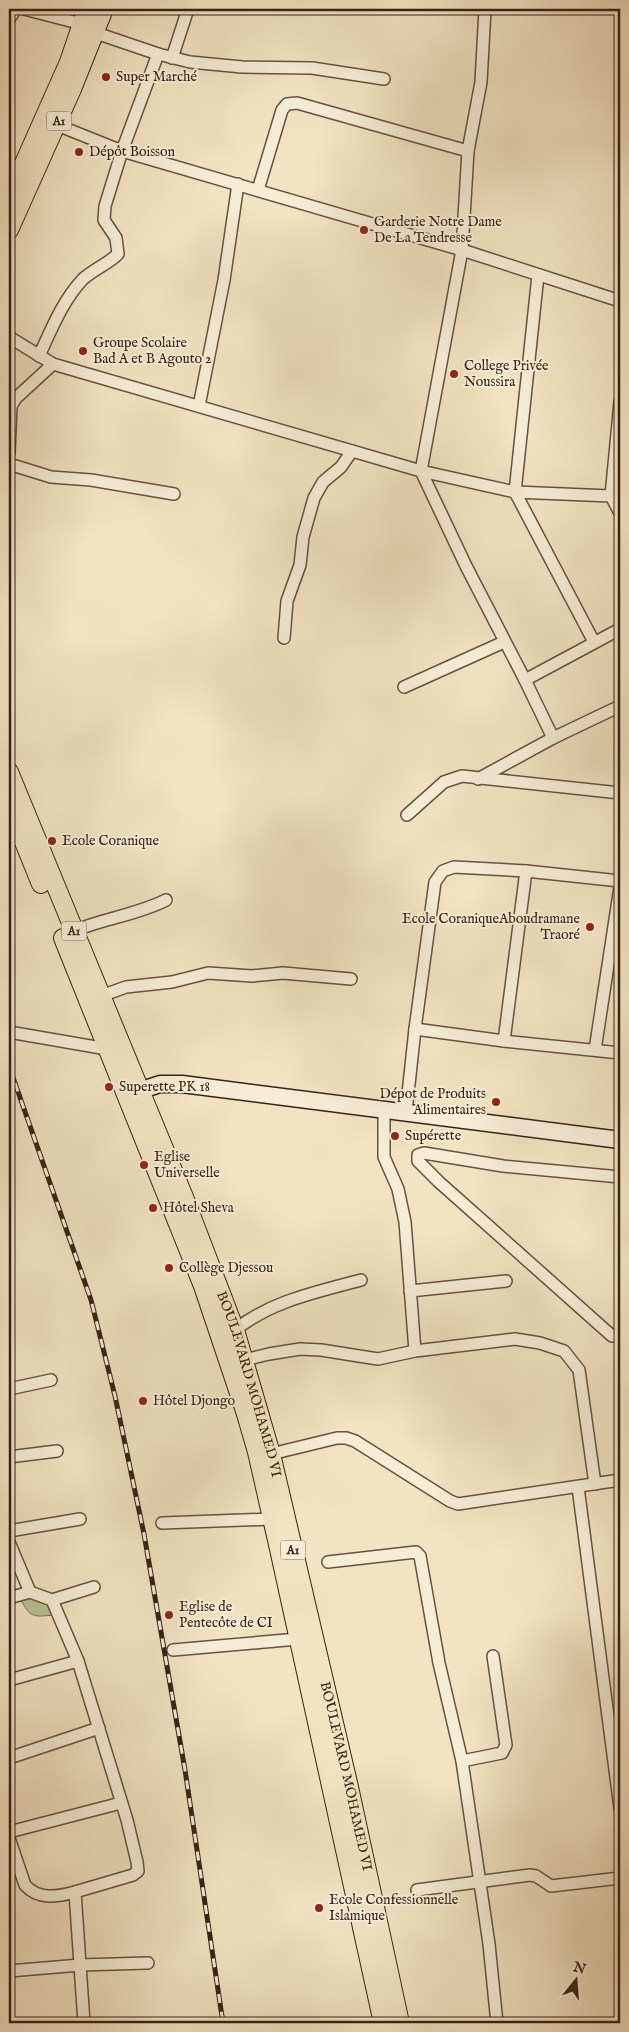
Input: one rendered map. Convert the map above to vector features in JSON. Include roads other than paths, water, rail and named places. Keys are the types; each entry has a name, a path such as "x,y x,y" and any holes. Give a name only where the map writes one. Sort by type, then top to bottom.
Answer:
{"main road":[{"name":"A1","path":"9,197 88,22 104,9"},
{"name":"A1","path":"9,230 56,125 88,22"},
{"name":"BOULEVARD MOHAMED VI","path":"9,772 101,996 116,1050"},
{"name":"BOULEVARD MOHAMED VI","path":"9,805 133,1092 222,1339 257,1452 383,2023"},
{"name":"BOULEVARD MOHAMED VI","path":"133,1092 186,1202 235,1330 271,1454 349,1787 400,2023"}],"street":[{"path":"9,19 16,9"},
{"path":"24,9 88,22 158,54 172,58 219,66 312,68 384,79"},
{"path":"172,58 188,9"},
{"path":"485,9 480,96 468,151 462,250 421,470 466,566 553,738"},
{"path":"39,356 54,324 84,278 111,261 118,254 116,238 104,220 105,206 122,151 158,54"},
{"path":"258,190 282,110 287,104 297,103 468,151"},
{"path":"56,125 122,151 462,250 620,301"},
{"path":"199,406 222,288 238,184"},
{"path":"538,276 515,492 594,642"},
{"path":"9,337 53,364 421,470 515,492 611,496"},
{"path":"9,453 11,406 16,398 53,364"},
{"path":"620,402 611,496 620,513"},
{"path":"284,638 287,601 300,565 304,537 314,498 323,482 341,467 352,451"},
{"path":"9,464 51,477 90,480 174,494"},
{"path":"525,680 620,629"},
{"path":"404,687 504,642"},
{"path":"478,779 553,738 620,706"},
{"path":"407,815 444,782 462,776 620,793"},
{"path":"406,1112 435,882 443,871 454,867 526,871 620,881"},
{"path":"504,1041 526,871"},
{"path":"595,1050 620,887"},
{"path":"74,931 96,922 147,909 166,900"},
{"path":"101,996 126,987 172,982 208,973 252,976 283,973 351,979"},
{"path":"415,1029 504,1041 620,1053"},
{"path":"9,1032 116,1050"},
{"path":"133,1092 160,1084 182,1084 620,1140"},
{"path":"384,1110 384,1157 388,1170 398,1189 405,1222 415,1351"},
{"path":"612,1336 439,1182 418,1161 418,1155 424,1153 513,1167 620,1177"},
{"path":"235,1330 263,1311 275,1306 361,1280"},
{"path":"410,1291 506,1281"},
{"path":"244,1360 300,1349 321,1350 378,1359 415,1351 515,1339 540,1343 564,1351 579,1370 595,1484"},
{"path":"9,1389 51,1380"},
{"path":"271,1454 337,1438 346,1438 355,1441 450,1501 458,1504 620,1480"},
{"path":"9,1457 57,1451"},
{"path":"578,1487 620,1808"},
{"path":"9,1531 80,1519"},
{"path":"162,1524 272,1519"},
{"path":"9,1542 30,1592"},
{"path":"328,1562 418,1553 439,1663 462,1761 478,1880 489,1944 496,2023"},
{"path":"9,1598 30,1592 52,1600 94,1587"},
{"path":"9,1838 25,1886 29,1890 49,1897 75,1892 133,1875 138,1871 127,1820 78,1661 52,1600"},
{"path":"173,1650 298,1639"},
{"path":"462,1761 502,1753 506,1745 493,1656"},
{"path":"9,1680 78,1661"},
{"path":"9,1758 99,1728"},
{"path":"9,1832 121,1803"},
{"path":"418,1890 478,1880 530,1875 536,1876 546,1885 551,1886 620,1878"},
{"path":"75,1892 84,2023"},
{"path":"9,1971 80,1965 148,1963"}],"railway":[{"path":"9,1066 91,1300 115,1396 144,1534 185,1770 223,2023"}],"place":[{"name":"Super Marché","path":"106,77"},
{"name":"Dépôt Boisson","path":"79,152"},
{"name":"Garderie Notre Dame De La Tendresse","path":"364,230"},
{"name":"Groupe Scolaire Bad A et B Agouto 2","path":"83,351"},
{"name":"College Privée Noussira","path":"454,374"},
{"name":"Ecole Coranique","path":"52,841"},
{"name":"Ecole CoraniqueAboudramane Traoré","path":"590,927"},
{"name":"Superette PK 18","path":"109,1087"},
{"name":"Dépot de Produits Alimentaires","path":"496,1102"},
{"name":"Supérette","path":"395,1136"},
{"name":"Eglise Universelle","path":"144,1165"},
{"name":"Hôtel Sheva","path":"153,1208"},
{"name":"Collège Djessou","path":"169,1268"},
{"name":"Hôtel Djongo","path":"143,1401"},
{"name":"Eglise de Pentecôte de CI","path":"169,1615"},
{"name":"Ecole Confessionnelle Islamique","path":"319,1908"}]}
